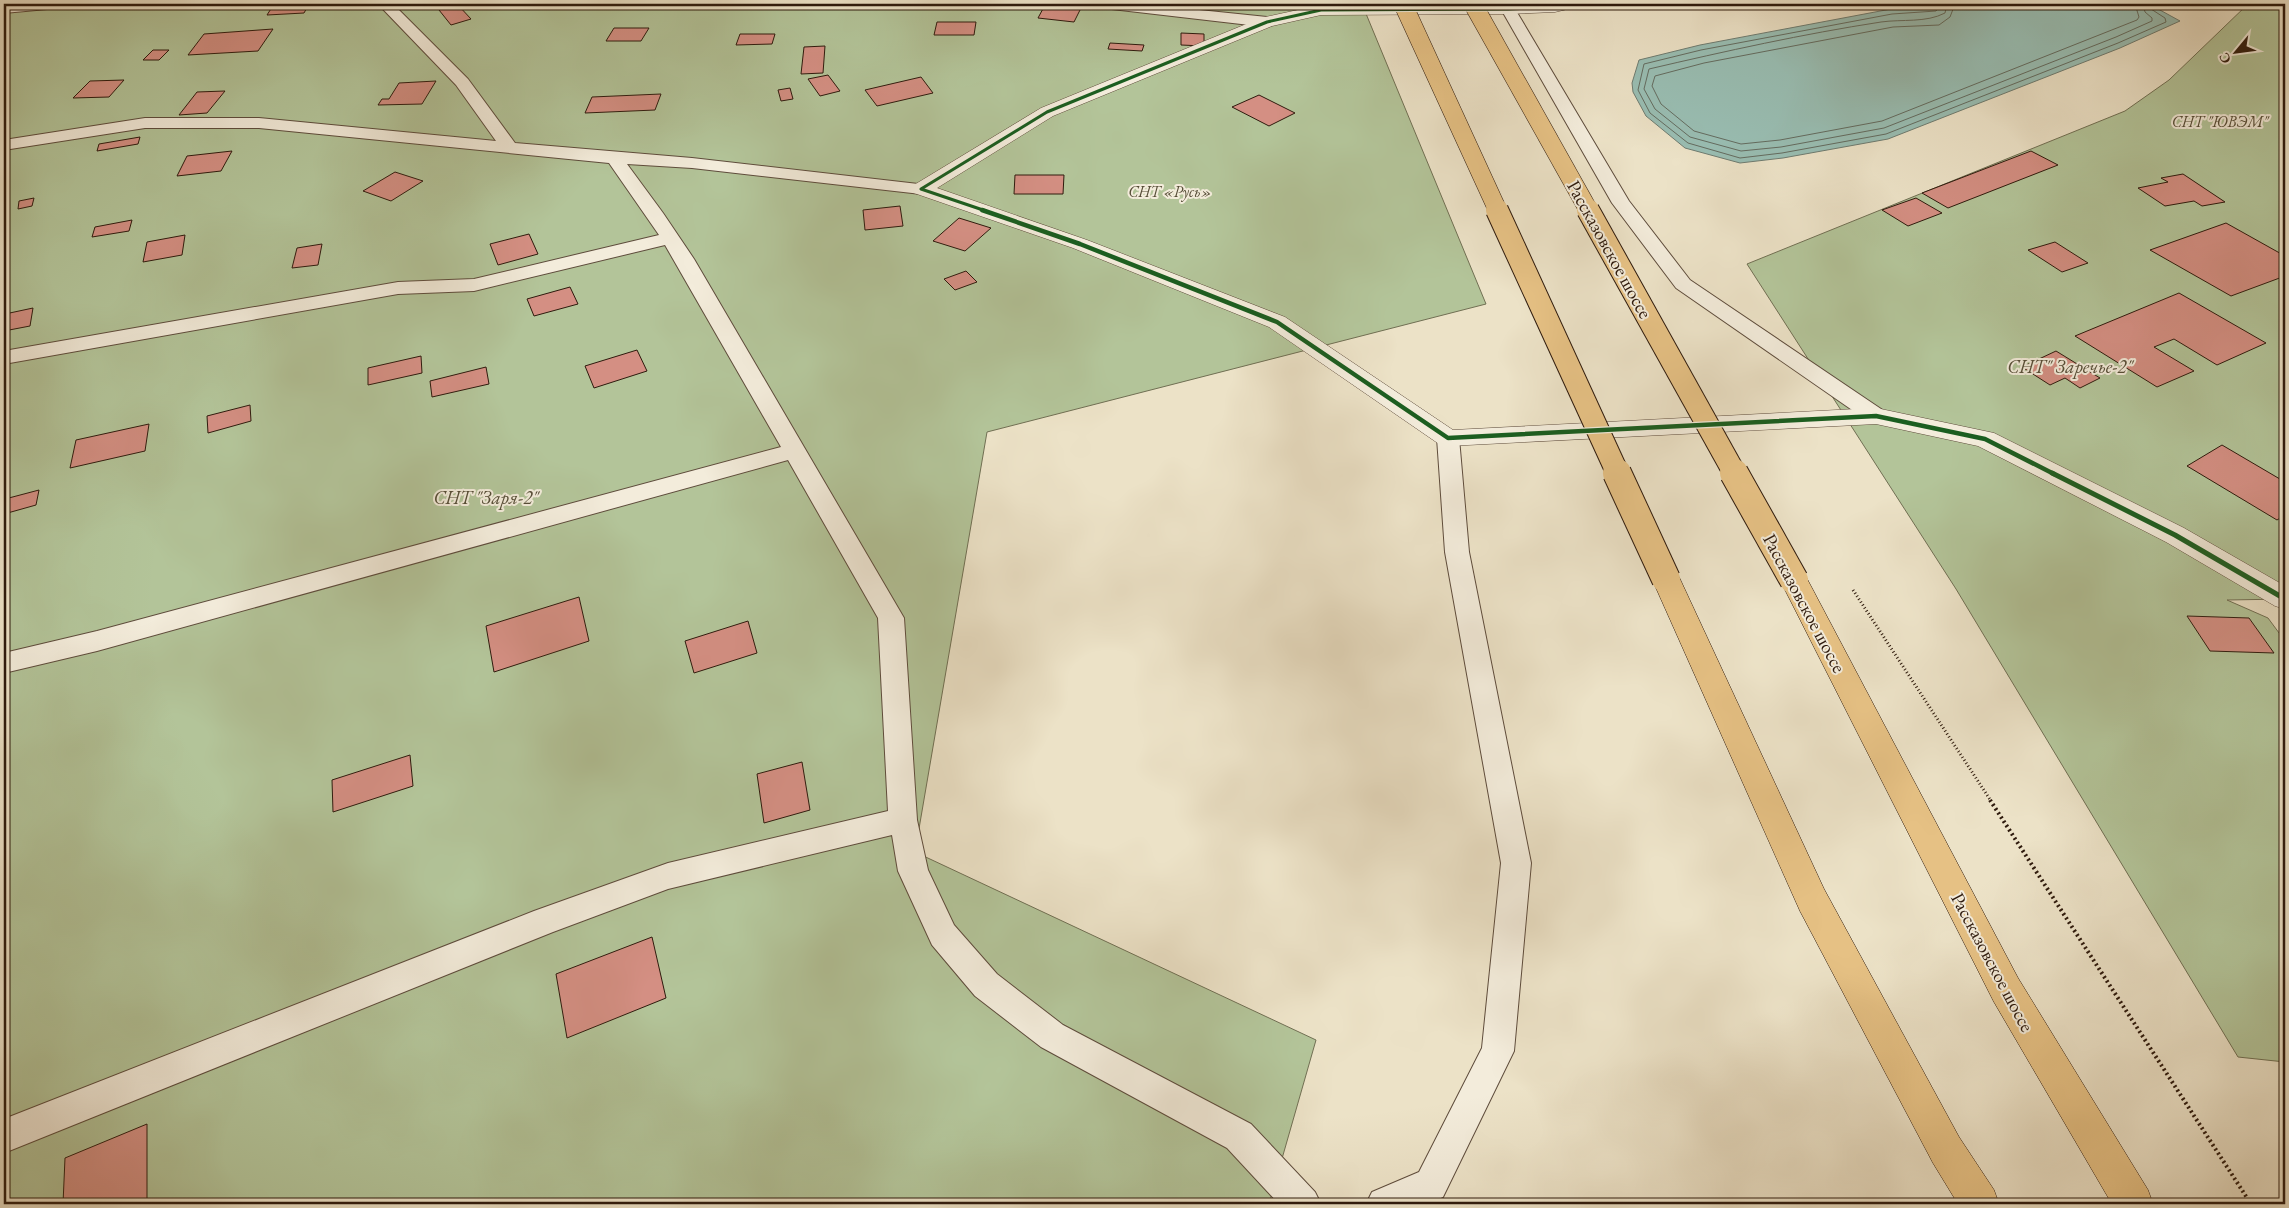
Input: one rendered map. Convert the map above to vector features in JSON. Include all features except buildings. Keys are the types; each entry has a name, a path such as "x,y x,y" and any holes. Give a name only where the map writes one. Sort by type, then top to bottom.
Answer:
{"main road":[{"path":"1403,4 1812,900 1946,1150 1980,1204"},
{"name":"Рассказовское шоссе","path":"1473,4 1794,580 2006,990 2134,1204"}],"street":[{"path":"921,188 1047,112 1267,22 1321,10 1508,9 1555,7 1570,4"},
{"path":"921,188 1080,244 1277,322 1448,438 1768,424 1876,416 1985,439 2175,535 2285,599"}],"lane":[{"path":"4,9 58,4"},
{"path":"385,4 462,82 510,148"},
{"path":"1103,4 1267,22"},
{"path":"1508,9 1621,203 1683,284 1876,416"},
{"path":"4,145 145,122 259,123 614,158 702,164 921,188"},
{"path":"614,158 670,238 891,618 903,820 913,871 943,935 986,985 1052,1036 1238,1136 1303,1204"},
{"path":"4,358 398,288 474,285 670,238"},
{"path":"1384,1204 1431,1185 1498,1051 1516,863 1456,552 1448,438"},
{"path":"4,663 116,636 793,451"},
{"path":"4,1136 545,921 668,876 903,820"}],"green space":[{"name":"СНТ \"Заря-2\"","path":"4,4 1362,4 1486,304 987,432 915,852 1316,1040 1269,1204 4,1204"},
{"name":"СНТ\" Заречье-2\"","path":"2248,4 2285,4 2285,599 2227,600 2268,618 2285,641 2285,1062 2238,1057 1956,589 1747,264 2125,111 2169,80"}],"water":[{"path":"1980,4 2149,4 2180,21 2120,48 1888,139 1783,158 1740,163 1685,148 1646,116 1633,92 1632,83 1639,60 1700,45 1891,9"}],"cycle path":[{"path":"1570,4 1555,7 1508,9 1321,10 1267,22 1047,112 921,189 1080,244 1277,322 1448,438 1876,416 1985,439 2175,535 2285,599"}],"park label":[{"name":"СНТ \"ЮВЭМ\"","path":"2220,121"},
{"name":"СНТ «Русь»","path":"1170,191"}]}
